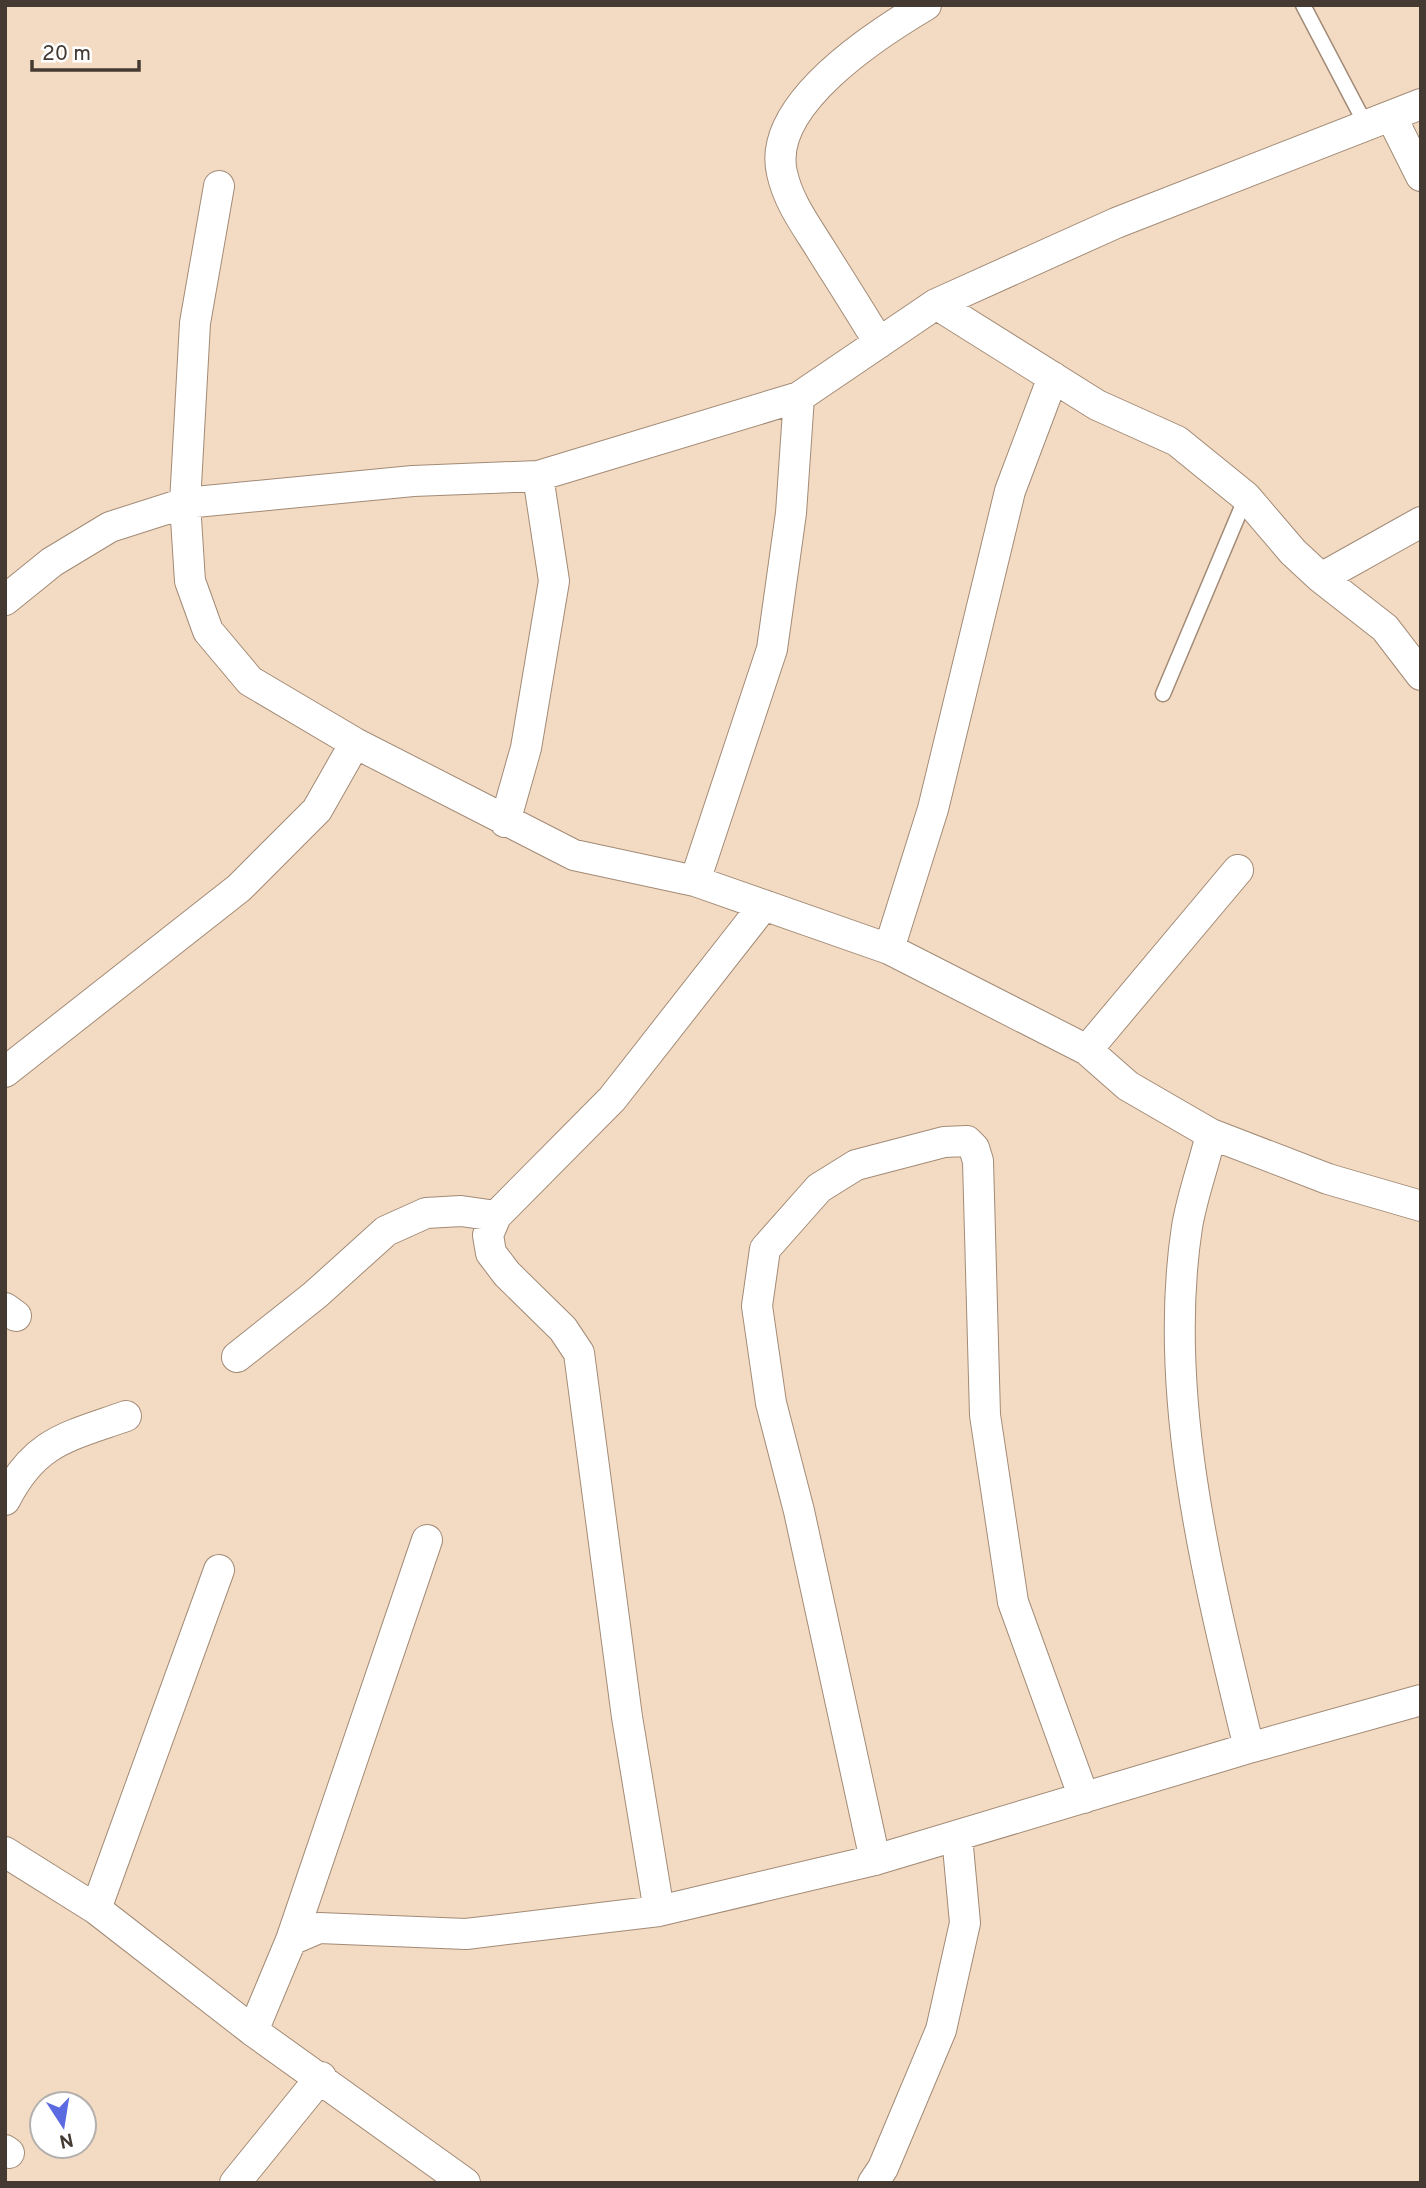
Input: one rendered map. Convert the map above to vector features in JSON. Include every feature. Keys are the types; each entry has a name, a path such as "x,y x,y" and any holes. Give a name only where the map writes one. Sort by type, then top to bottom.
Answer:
{"street":[{"path":"879,343 791,201 781,170 782,139 813,89 878,33 926,5"},
{"path":"6,598 52,562 110,527 185,503 413,481 538,476 799,397 936,304 1116,223 1421,104"},
{"path":"1379,122 1421,176"},
{"path":"219,186 195,323 185,503 190,581 208,631 250,681 355,743 573,855 695,881 889,949 1087,1050 1128,1086 1212,1134 1328,1179 1421,1206"},
{"path":"936,304 1097,405 1177,441 1245,497 1293,552 1321,578 1385,628 1421,675"},
{"path":"889,949 933,809 1010,491 1053,377"},
{"path":"695,881 772,649 791,513 799,397"},
{"path":"505,822 526,748 554,581 538,476"},
{"path":"1321,578 1421,522"},
{"path":"5,1072 239,888 317,810 355,743"},
{"path":"1087,1050 1238,870"},
{"path":"659,1911 624,1690 579,1353 563,1329 507,1274 491,1253 488,1235 496,1216 612,1099 764,905"},
{"path":"1212,1134 1187,1227 1181,1324 1183,1426 1219,1624 1249,1748"},
{"path":"875,1860 804,1536 771,1403 757,1306 765,1249 819,1188 856,1165 944,1142 967,1142 974,1148 978,1161 985,1415 1013,1602 1084,1798"},
{"path":"237,1357 315,1295 386,1231 426,1213 461,1211 496,1216"},
{"path":"5,1500 20,1472 52,1442 126,1416"},
{"path":"253,2031 290,1940 427,1540"},
{"path":"96,1909 219,1570"},
{"path":"290,1940 318,1928 467,1934 659,1911 875,1860 1249,1748 1421,1700"},
{"path":"873,2183 883,2168 941,2030 965,1923 957,1836"},
{"path":"5,1852 96,1909 253,2031 321,2077 465,2183"},
{"path":"235,2183 321,2077"}],"lane":[{"path":"1303,5 1379,122"},
{"path":"1163,694 1245,497"}]}
